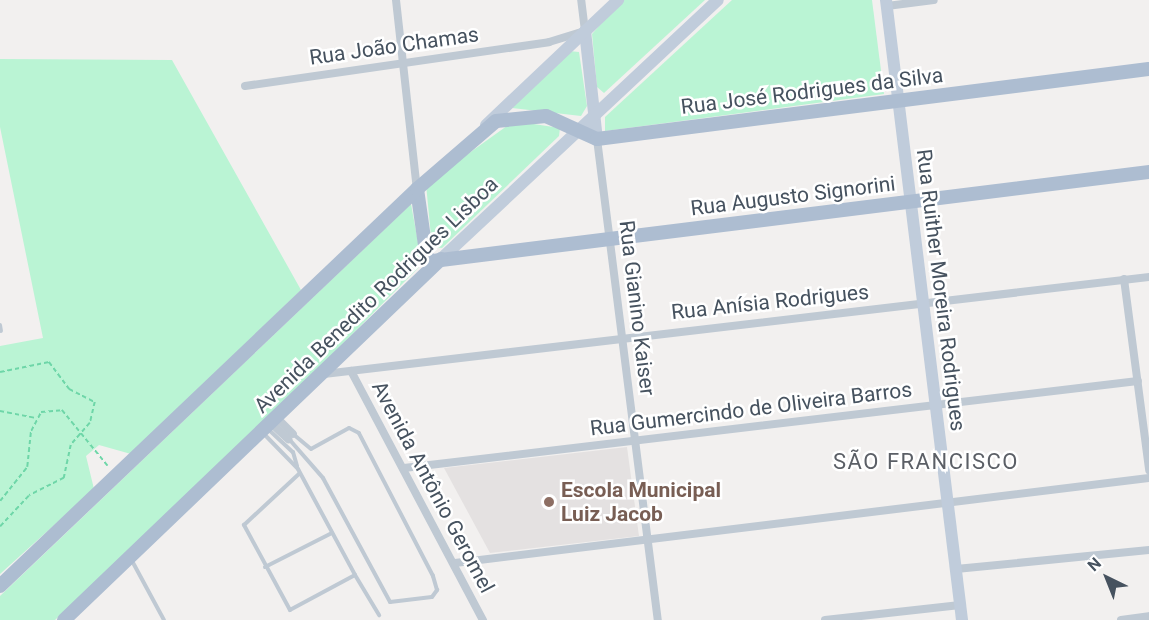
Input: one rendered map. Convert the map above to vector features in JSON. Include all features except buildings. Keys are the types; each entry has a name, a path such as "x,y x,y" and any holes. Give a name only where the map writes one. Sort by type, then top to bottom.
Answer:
{"main road":[{"name":"Rua José Rodrigues da Silva","path":"597,139 1149,69"},
{"path":"0,586 485,126 529,114 579,130 597,139"},
{"name":"Rua Augusto Signorini","path":"441,260 1149,172"},
{"path":"417,189 427,259 441,260"},
{"name":"Avenida Benedito Rodrigues Lisboa","path":"64,620 270,427 441,260"}],"street":[{"path":"396,0 417,189"},
{"name":"Rua Gianino Kaiser","path":"581,0 645,540 658,620"},
{"path":"485,126 618,0"},
{"name":"Avenida Benedito Rodrigues Lisboa","path":"441,260 718,0"},
{"path":"887,3 934,0"},
{"name":"Rua Ruither Moreira Rodrigues","path":"887,3 962,620"},
{"name":"Rua João Chamas","path":"245,86 549,42 585,31"},
{"path":"549,42 557,58"},
{"name":"Rua Anísia Rodrigues","path":"324,374 621,336 924,304 1149,276"},
{"path":"1124,279 1149,470"},
{"name":"Avenida Antônio Geromel","path":"351,371 455,563 483,620"},
{"name":"Rua Gumercindo de Oliveira Barros","path":"404,468 1138,381"},
{"path":"270,427 291,436"},
{"path":"455,563 1149,478"},
{"path":"956,569 1149,550"},
{"path":"825,620 960,605"},
{"path":"1121,620 1149,616"}],"lane":[{"path":"0,325 1,331"},
{"path":"270,427 299,471 379,615"},
{"path":"349,428 359,433 433,576 436,590 432,597 390,602 323,478 291,436 311,449 349,428"},
{"path":"299,471 245,522 265,567 290,610 355,575"},
{"path":"265,567 332,533"},
{"path":"130,558 164,620"}],"path":[{"path":"0,372 49,362 69,389 95,402 95,416 79,432 64,478 29,496 0,527"},
{"path":"0,501 27,467 36,418 41,412 62,410 117,476"},
{"path":"0,411 36,418"}],"shaded area":[{"name":"Escola Municipal Luiz Jacob","path":"627,447 639,536 490,553 444,468"}],"green space":[{"path":"622,0 705,0 604,93 597,87 592,34"},
{"path":"732,0 872,0 884,94 605,131 605,117"},
{"path":"569,51 579,52 587,106 581,116 512,108"},
{"path":"0,59 172,60 301,290 131,454 99,445 86,456 94,489 0,574 0,346 43,338 0,127"},
{"path":"514,121 560,128 559,136 442,248 432,247 426,184"},
{"path":"411,204 422,264 269,418 55,620 0,620 0,596"}],"place":[{"name":"Escola Municipal Luiz Jacob","path":"549,502"}],"district":[{"name":"SÃO FRANCISCO","path":"926,462"}]}
